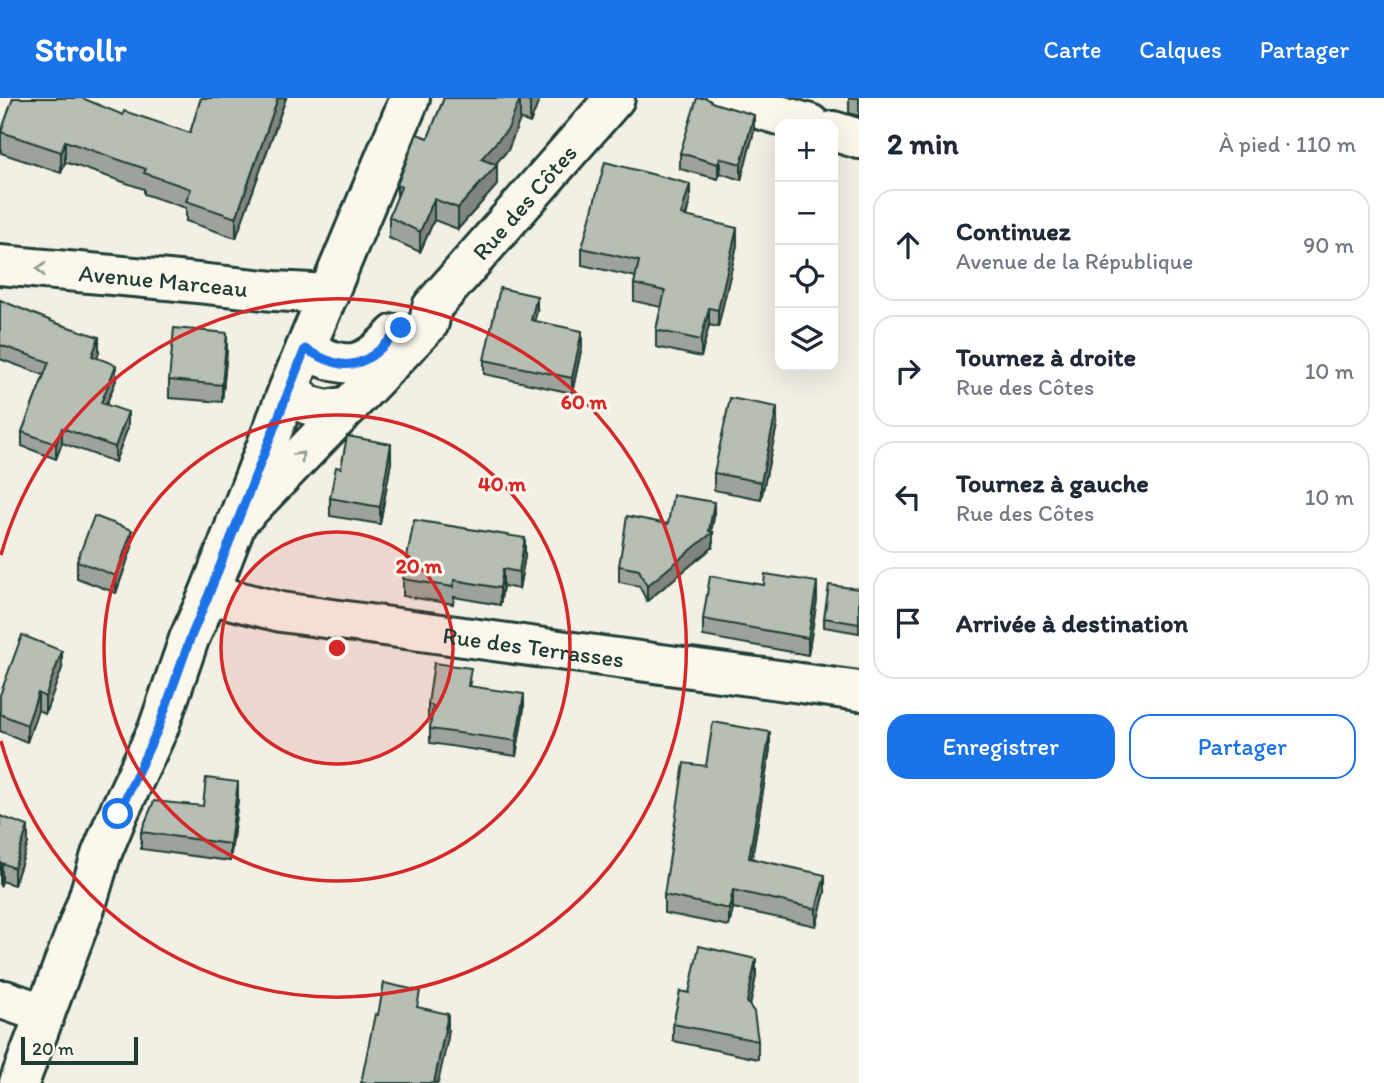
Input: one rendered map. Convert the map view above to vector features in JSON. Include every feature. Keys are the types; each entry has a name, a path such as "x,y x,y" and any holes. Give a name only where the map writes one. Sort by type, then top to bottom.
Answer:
{"street":[{"path":"19,1083 87,902 101,855 158,729 190,639 289,388 410,98"},
{"name":"Rue des Côtes","path":"305,349 344,365 362,362 384,346 416,313 432,307 615,98"},
{"path":"721,98 793,119"},
{"path":"838,133 859,139"},
{"name":"Avenue Marceau","path":"0,265 329,294"},
{"name":"Rue des Côtes","path":"236,523 429,323 432,307"},
{"path":"289,388 308,405 327,410 349,406"},
{"name":"Rue des Terrasses","path":"209,594 281,612 859,691"},
{"path":"0,1000 45,1014"}],"building":[{"path":"13,98 82,98 123,115 124,111 190,133 201,98 278,98 236,218 186,201 191,189 144,173 146,169 65,141 61,152 1,132"},
{"path":"444,98 532,98 530,102 520,99 508,129 481,159 497,165 458,208 434,199 420,232 389,217 401,187 397,185 417,134 428,138"},
{"path":"697,98 706,98 754,115 741,164 720,158 718,164 680,153"},
{"path":"605,162 690,184 681,215 737,228 718,310 709,308 701,340 656,330 665,291 634,284 639,261 582,248"},
{"path":"500,288 537,296 531,320 582,331 572,378 484,360"},
{"path":"0,300 99,337 92,356 116,365 101,403 128,412 115,447 62,428 56,444 22,432 49,362 0,345"},
{"path":"174,328 227,333 222,385 169,380"},
{"path":"730,398 777,407 761,482 714,473"},
{"path":"347,436 391,444 380,507 330,498 336,467 341,468"},
{"path":"673,495 714,502 709,531 713,532 647,586 639,570 619,566 627,516 668,524"},
{"path":"94,516 132,530 116,576 77,561"},
{"path":"414,520 525,538 519,572 503,569 500,588 454,580 453,587 403,579"},
{"path":"765,574 817,582 808,638 703,619 710,576 764,585"},
{"path":"829,585 859,589 859,624 824,618"},
{"path":"22,635 62,651 45,697 38,693 27,725 0,714 0,695"},
{"path":"434,663 471,668 468,686 524,694 516,741 430,729 433,706 428,704"},
{"path":"713,722 770,732 749,858 825,875 816,909 733,890 729,909 664,895 684,763 706,766"},
{"path":"206,778 238,782 230,844 141,832 154,801 203,806"},
{"path":"0,816 28,826 14,868 2,863 0,870"},
{"path":"699,946 756,959 747,1002 754,1012 758,1041 673,1024 680,991 689,993"},
{"path":"384,983 420,991 417,1007 448,1014 434,1083 361,1083"}],"route":[{"path":"118,814 158,729 190,639 305,349 344,365 362,362 384,346 401,328"}]}
